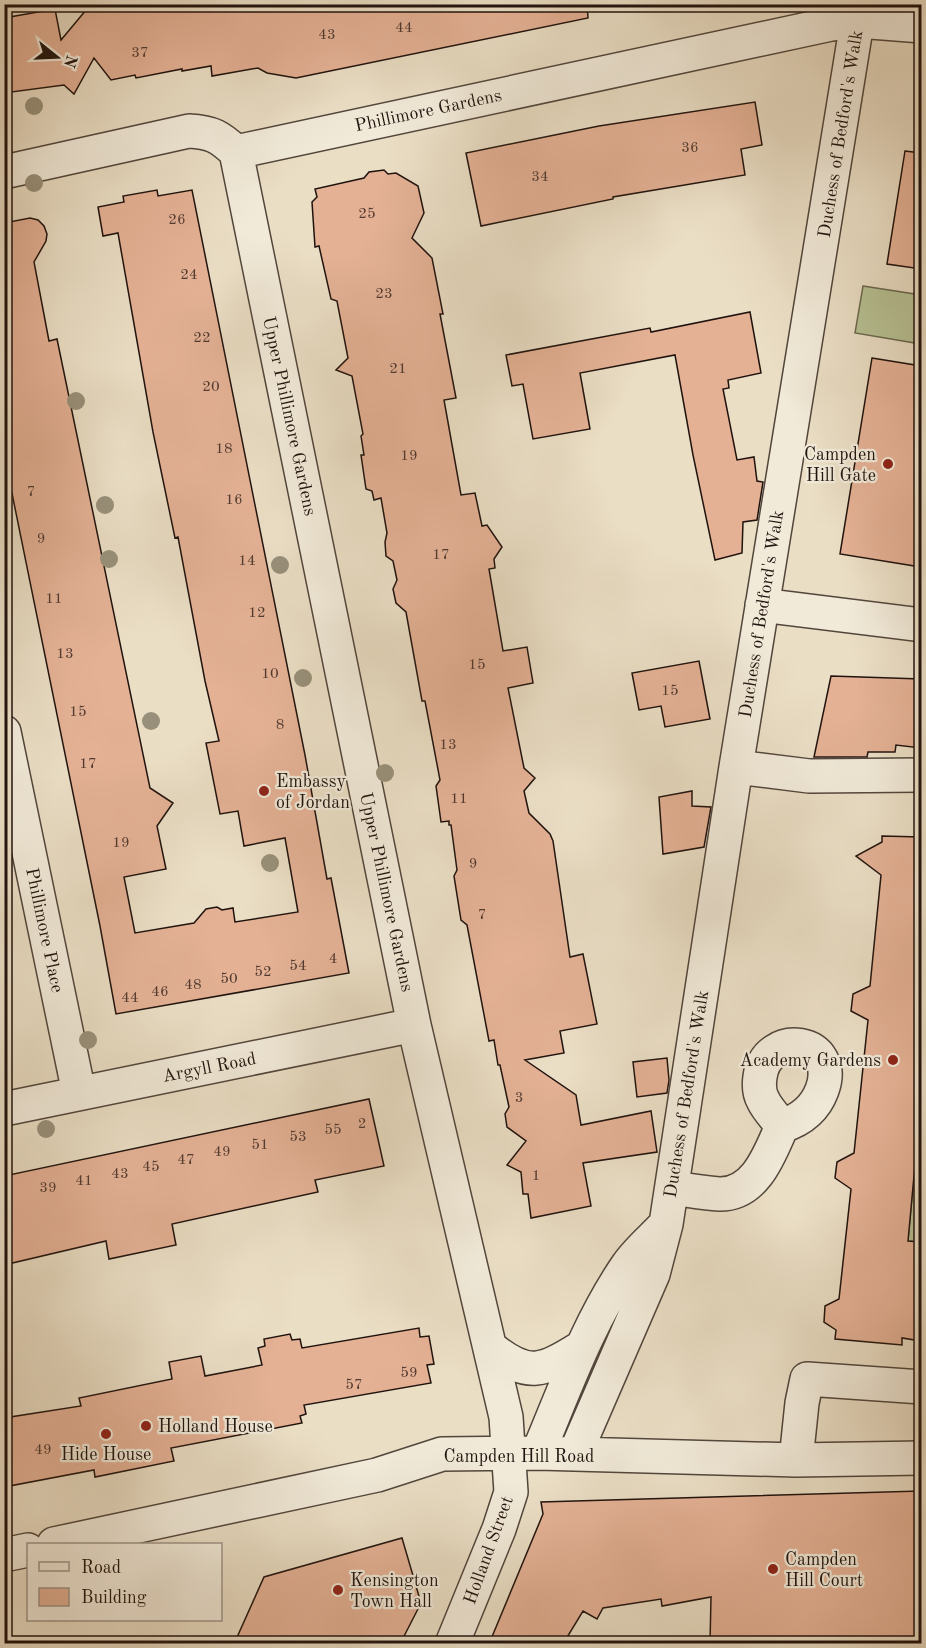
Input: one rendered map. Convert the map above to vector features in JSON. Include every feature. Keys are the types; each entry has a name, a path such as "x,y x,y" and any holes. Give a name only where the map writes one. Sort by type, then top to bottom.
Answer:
{"street":[{"name":"Phillimore Gardens","path":"236,153 831,24 864,10 921,26"},
{"name":"Duchess of Bedford's Walk","path":"575,1454 653,1274 666,1224 762,605 864,10"},
{"path":"4,172 189,131 204,132 221,138 236,153"},
{"name":"Upper Phillimore Gardens","path":"236,153 414,1025 506,1418 524,1453"},
{"path":"762,605 921,625"},
{"name":"Phillimore Place","path":"4,732 79,1093"},
{"path":"736,767 809,776 921,775"},
{"name":"Argyll Road","path":"4,1109 414,1025"},
{"path":"672,1188 721,1194 739,1191 755,1177 769,1156 782,1126"},
{"name":"Duchess of Bedford's Walk","path":"524,1453 598,1314 628,1264 666,1224"},
{"path":"491,1348 509,1363 527,1369 550,1366 582,1347"},
{"path":"796,1460 802,1402 807,1379 921,1387"},
{"name":"Campden Hill Road","path":"63,1543 377,1475 442,1454 524,1453 796,1460 921,1458"},
{"name":"Holland Street","path":"452,1644 500,1529 524,1453"},
{"path":"4,1555 27,1550"}],"green space":[{"path":"863,286 921,295 921,344 855,333"},
{"path":"921,1100 921,1242 908,1241"}],"building":[{"path":"91,4 587,4 588,18 296,78 267,73 258,68 212,76 211,66 111,80 94,58 74,94 64,85 4,93 4,18 55,9 61,40"},
{"path":"755,102 762,145 741,149 745,175 613,197 613,199 481,226 466,153 599,126"},
{"path":"905,151 921,153 921,269 887,264"},
{"path":"384,170 388,174 396,173 418,186 424,213 412,238 432,258 443,314 440,314 456,398 444,400 461,495 475,493 482,526 487,525 502,547 494,559 495,568 489,569 503,651 527,647 533,683 508,688 524,768 535,778 524,791 529,813 550,834 553,841 570,957 583,954 597,1024 560,1031 564,1053 525,1060 576,1095 581,1125 651,1111 657,1152 583,1163 591,1206 531,1218 528,1194 523,1194 521,1172 507,1165 526,1141 507,1127 505,1114 509,1107 500,1065 498,1065 494,1040 489,1041 467,925 461,920 454,876 457,870 451,825 449,821 441,822 436,786 440,780 425,701 422,701 406,612 396,603 393,589 397,580 393,561 386,556 387,533 381,498 374,500 372,491 366,489 361,455 364,455 361,436 363,434 352,376 336,370 348,358 337,301 331,299 319,246 315,247 312,202 317,197 315,189 364,178 369,172"},
{"path":"157,190 158,196 192,190 305,755 327,879 331,878 349,973 116,1014 4,454 4,223 30,218 38,220 44,226 47,234 46,241 34,262 49,341 57,339 150,788 173,803 157,826 166,869 124,877 135,933 194,923 206,909 217,907 222,910 233,908 235,922 298,912 285,838 244,846 238,811 220,814 206,743 219,741 205,681 178,537 175,538 153,432 118,233 103,236 98,207 124,202 123,196"},
{"path":"750,312 761,373 728,380 729,388 723,389 737,460 754,457 757,481 763,482 757,520 743,522 742,553 715,560 675,355 580,373 590,429 533,439 523,384 512,386 506,355 650,328 651,332"},
{"name":"Campden Hill Gate","path":"872,358 921,366 921,567 840,554"},
{"path":"699,661 710,719 665,727 661,706 639,710 632,673"},
{"path":"831,676 921,679 921,748 896,745 895,752 868,752 867,757 814,757"},
{"path":"692,791 692,806 711,807 704,847 663,854 659,797"},
{"name":"Academy Gardens","path":"882,836 921,837 921,1100 908,1241 921,1242 921,1341 902,1338 902,1345 835,1339 836,1330 824,1322 825,1306 839,1299 851,1189 835,1178 837,1162 854,1153 868,1020 851,1011 853,994 870,986 881,875 856,856 882,842"},
{"path":"667,1058 669,1080 667,1093 637,1097 633,1062"},
{"path":"369,1099 384,1166 315,1180 318,1192 172,1224 176,1245 109,1259 106,1241 8,1264 4,1245 4,1176"},
{"path":"419,1328 420,1337 429,1336 434,1364 427,1365 431,1383 304,1405 306,1414 300,1416 302,1423 171,1448 174,1461 95,1477 94,1470 4,1487 4,1418 81,1406 79,1398 172,1379 169,1362 201,1356 205,1376 262,1365 258,1348 265,1346 264,1339 290,1334 292,1340 300,1339 302,1348"},
{"name":"Campden Hill Court","path":"921,1491 921,1644 710,1644 711,1597 662,1606 661,1599 603,1608 597,1619 583,1611 563,1644 489,1644 543,1514 541,1502"},
{"name":"Kensington Town Hall","path":"402,1538 421,1603 400,1644 234,1644 264,1577"}],"place":[{"name":"Campden Hill Gate","path":"888,464"},
{"name":"Embassy of Jordan","path":"264,791"},
{"name":"Academy Gardens","path":"893,1060"},
{"name":"Holland House","path":"146,1426"},
{"name":"Hide House","path":"106,1434"},
{"name":"Campden Hill Court","path":"773,1569"},
{"name":"Kensington Town Hall","path":"338,1590"}]}
